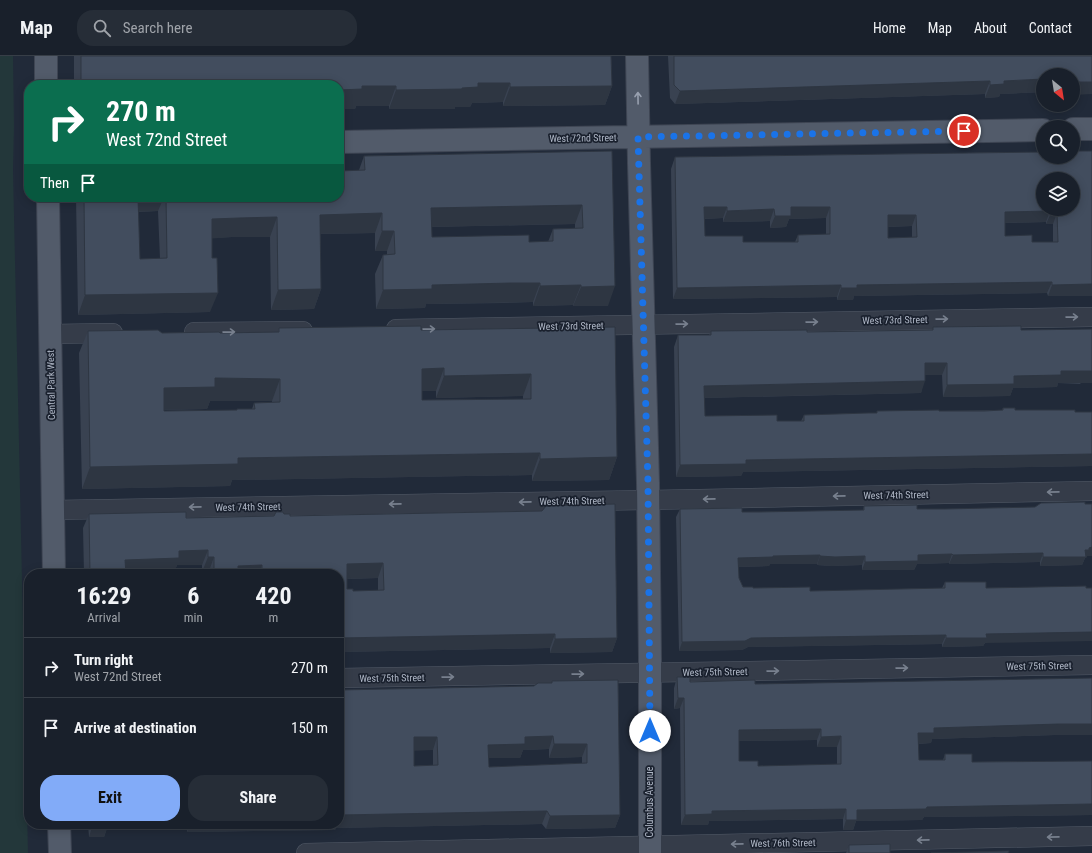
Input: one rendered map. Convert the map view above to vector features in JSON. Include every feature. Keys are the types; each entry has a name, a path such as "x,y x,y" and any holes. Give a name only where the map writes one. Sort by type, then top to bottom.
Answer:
{"main road":[{"path":"46,56 46,80"},
{"name":"Columbus Avenue","path":"637,56 648,500 650,849"},
{"path":"1080,129 1092,129"},
{"name":"West 72nd Street","path":"344,142 1036,130"},
{"name":"Central Park West","path":"48,202 54,569"},
{"path":"59,829 60,853"}],"street":[{"name":"West 73rd Street","path":"376,329 1092,317"},
{"path":"178,333 321,330"},
{"path":"50,334 130,333"},
{"name":"West 74th Street","path":"52,510 1092,491"},
{"name":"West 75th Street","path":"344,678 1092,665"},
{"name":"West 76th Street","path":"306,853 650,849 1092,836"}],"green space":[{"path":"0,56 13,56 13,170 24,671 24,829 27,829 28,853 0,853"}],"building":[{"path":"81,56 611,56 612,86 510,87 510,83 478,83 478,87 462,89 396,90 396,86 362,86 362,89 344,90 344,80 81,80"},
{"path":"674,56 1092,56 1092,82 1080,82 1080,68 1036,68 1036,79 1004,81 1004,84 990,85 990,81 680,91 674,85"},
{"path":"612,151 615,286 540,286 540,283 511,283 432,285 432,289 383,290 383,255 395,254 394,231 382,231 382,213 320,215 321,289 278,290 277,217 212,219 212,258 217,258 218,293 85,295 84,202 138,202 140,259 167,258 166,202 344,202 344,171 365,170 364,156","holes":["582,205 583,228 553,229 553,241 529,242 529,235 432,237 431,208"]},
{"path":"1080,151 1092,151 1092,284 1052,285 1052,282 857,285 857,288 841,288 841,285 677,288 675,157 1036,152 1036,164 1080,164","holes":["704,207 727,207 727,211 774,209 775,216 791,216 791,207 830,207 830,234 798,235 798,242 743,242 743,236 705,236","888,215 916,215 917,237 888,238"]},
{"path":"421,326 421,330 615,327 617,457 540,459 540,453 238,458 238,464 90,467 88,331 158,330 162,333 220,333 279,332 279,328","holes":["444,368 444,376 531,374 531,399 422,400 422,369","215,378 280,379 280,402 254,403 255,409 164,411 164,388 215,387"]},
{"path":"1021,326 1021,330 1092,329 1092,371 1061,371 1061,375 1014,376 1014,384 947,385 947,363 925,363 925,381 704,386 705,416 777,415 777,421 804,421 804,415 877,413 877,411 984,411 1003,410 1003,408 1015,408 1015,410 1075,410 1075,412 1092,412 1092,454 746,460 746,464 680,465 678,335 711,335 711,331 807,330 807,332 933,330 933,327"},
{"path":"1085,502 1085,504 1092,504 1092,547 1089,548 1089,550 1085,550 1086,557 1043,557 1043,553 952,554 918,555 918,561 865,562 865,556 835,557 820,555 738,558 739,578 743,587 810,587 810,591 945,588 945,582 986,582 986,588 1086,586 1086,588 1092,588 1092,632 986,634 987,638 946,638 946,635 751,638 745,641 682,642 680,509 742,508 742,512 758,512 864,510 864,506 917,505 917,509 944,509 1035,507 1041,503"},
{"path":"615,504 617,638 555,639 555,634 344,638 344,569 262,569 262,565 238,566 238,569 214,569 214,557 208,557 208,550 179,551 179,558 125,560 126,569 90,569 89,514 186,512 186,518 274,516 276,512 290,514 290,516 542,511 546,506","holes":["383,563 384,590 353,591 353,589 347,589 347,564"]},
{"path":"677,677 690,677 690,682 755,680 755,684 1092,678 1092,724 934,728 934,733 918,733 919,760 945,760 945,754 972,754 972,762 1092,761 1092,804 927,807 926,809 857,810 857,820 846,820 846,809 712,811 712,814 685,815 684,698 678,698","holes":["821,729 821,737 841,736 841,764 758,766 758,761 739,761 739,730"]},
{"path":"618,680 620,815 550,816 547,811 344,815 344,690 534,686 538,683 552,683 552,681","holes":["553,736 554,744 587,744 587,763 489,767 488,745 525,744 525,737","414,737 437,737 438,765 414,766"]},
{"path":"890,844 890,853 849,853 849,845"},
{"path":"1009,851 1008,853 931,853"}],"route":[{"path":"650,731 648,483 638,137 964,131"}]}
